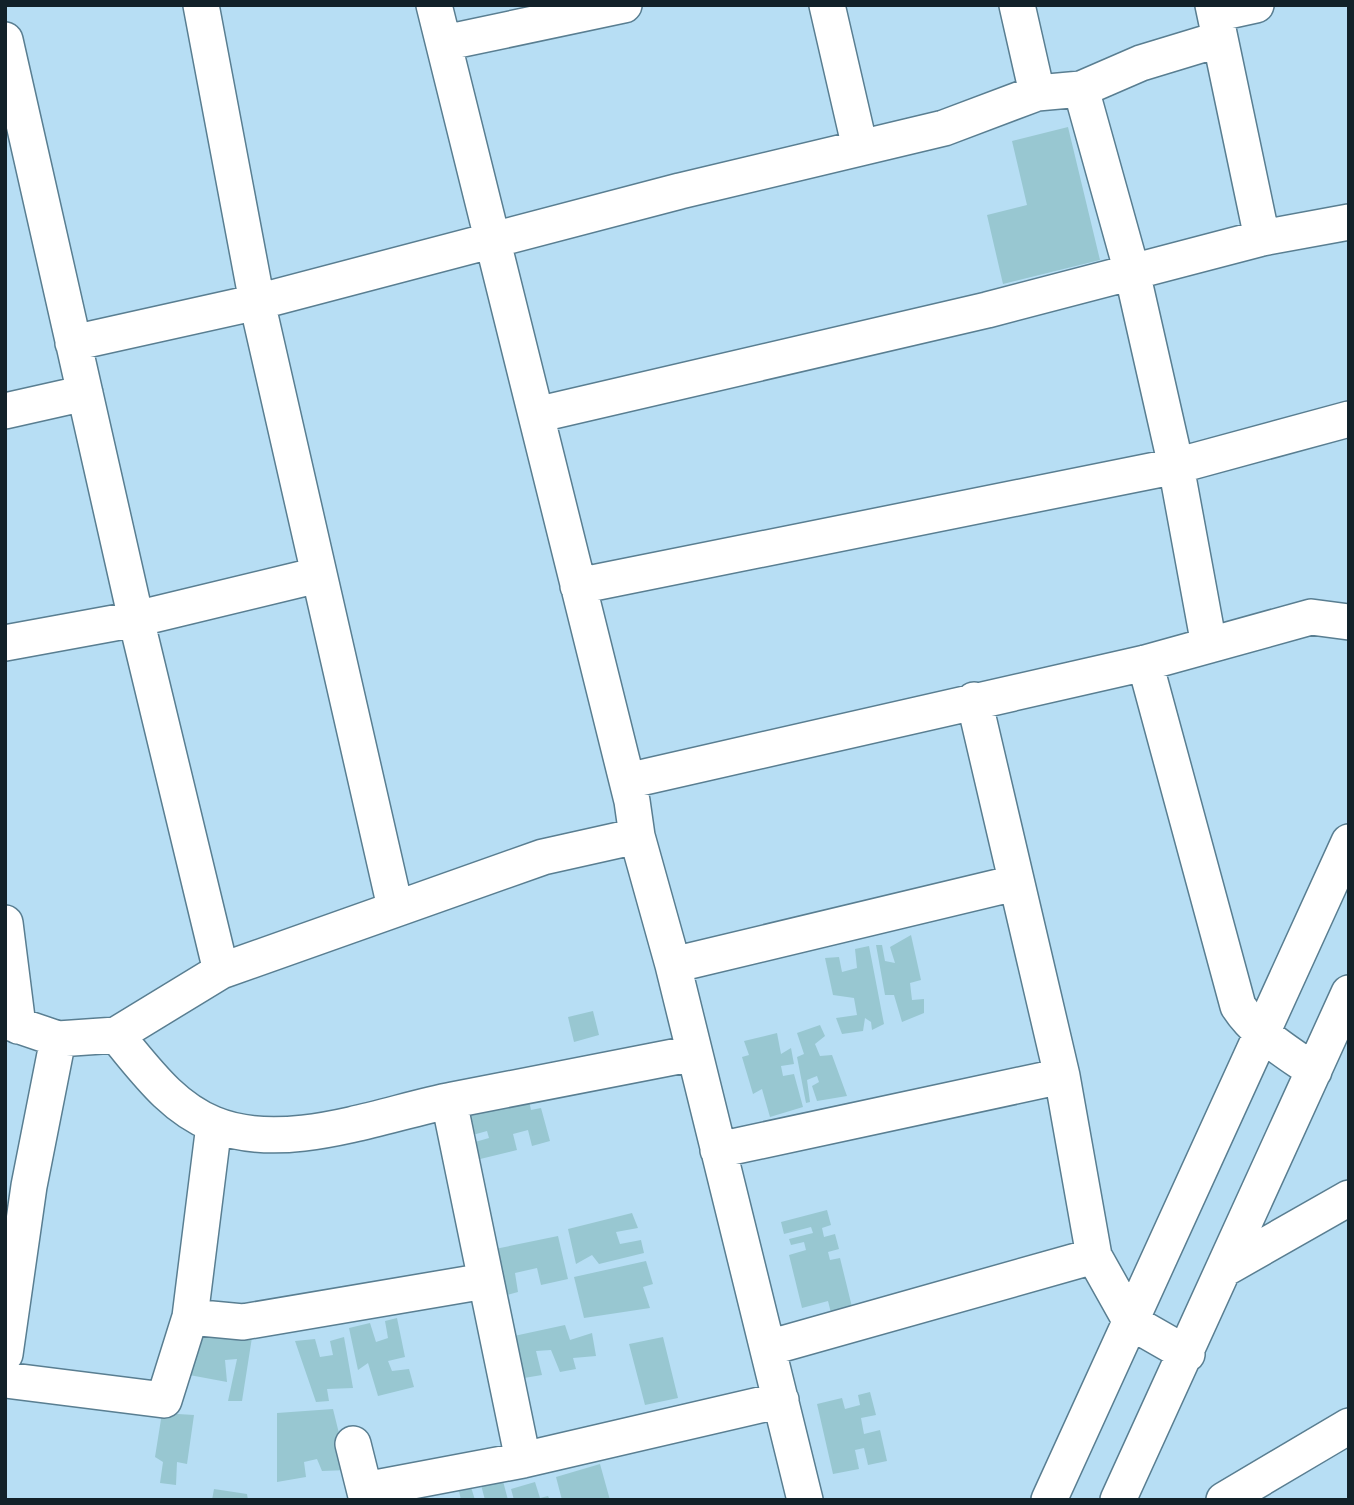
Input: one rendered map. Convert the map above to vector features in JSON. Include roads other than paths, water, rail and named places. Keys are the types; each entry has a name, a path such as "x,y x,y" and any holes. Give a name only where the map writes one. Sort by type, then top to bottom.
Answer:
{"street":[{"path":"201,5 257,302 395,907"},
{"path":"435,5 627,781 637,836 673,965 805,1500"},
{"path":"444,43 624,5"},
{"path":"827,5 860,148"},
{"path":"1017,5 1037,93"},
{"path":"73,343 257,302 680,191 944,128 1037,93 1081,89 1141,62 1216,19 1256,5"},
{"path":"1216,19 1262,239"},
{"path":"5,40 17,154 73,343 136,620 221,971"},
{"path":"1081,89 1132,272 1176,466 1209,645"},
{"path":"536,415 987,310 1262,239 1349,222"},
{"path":"5,411 85,393"},
{"path":"578,586 1176,466 1349,419"},
{"path":"5,643 136,620 318,575"},
{"path":"627,781 1144,663 1311,617 1349,622"},
{"path":"1144,663 1238,1006 1247,1020 1262,1034 1314,1071"},
{"path":"974,700 1062,1076 1094,1256 1131,1322 1186,1354"},
{"path":"5,923 12,1023 58,1039 116,1035 221,971 395,907 543,857 637,836"},
{"path":"1049,1500 1349,842"},
{"path":"673,965 1015,883"},
{"path":"1118,1500 1349,993"},
{"path":"116,1035 172,1101 214,1125 267,1135 322,1130 449,1101 694,1053"},
{"path":"6,1340 29,1186 58,1039"},
{"path":"718,1150 1062,1076"},
{"path":"449,1101 523,1460"},
{"path":"5,1380 164,1400 190,1317 214,1125"},
{"path":"1226,1268 1348,1204"},
{"path":"768,1348 1094,1256"},
{"path":"190,1317 243,1322 485,1281"},
{"path":"353,1444 366,1495 781,1400"},
{"path":"1231,1498 1349,1426"}]}
